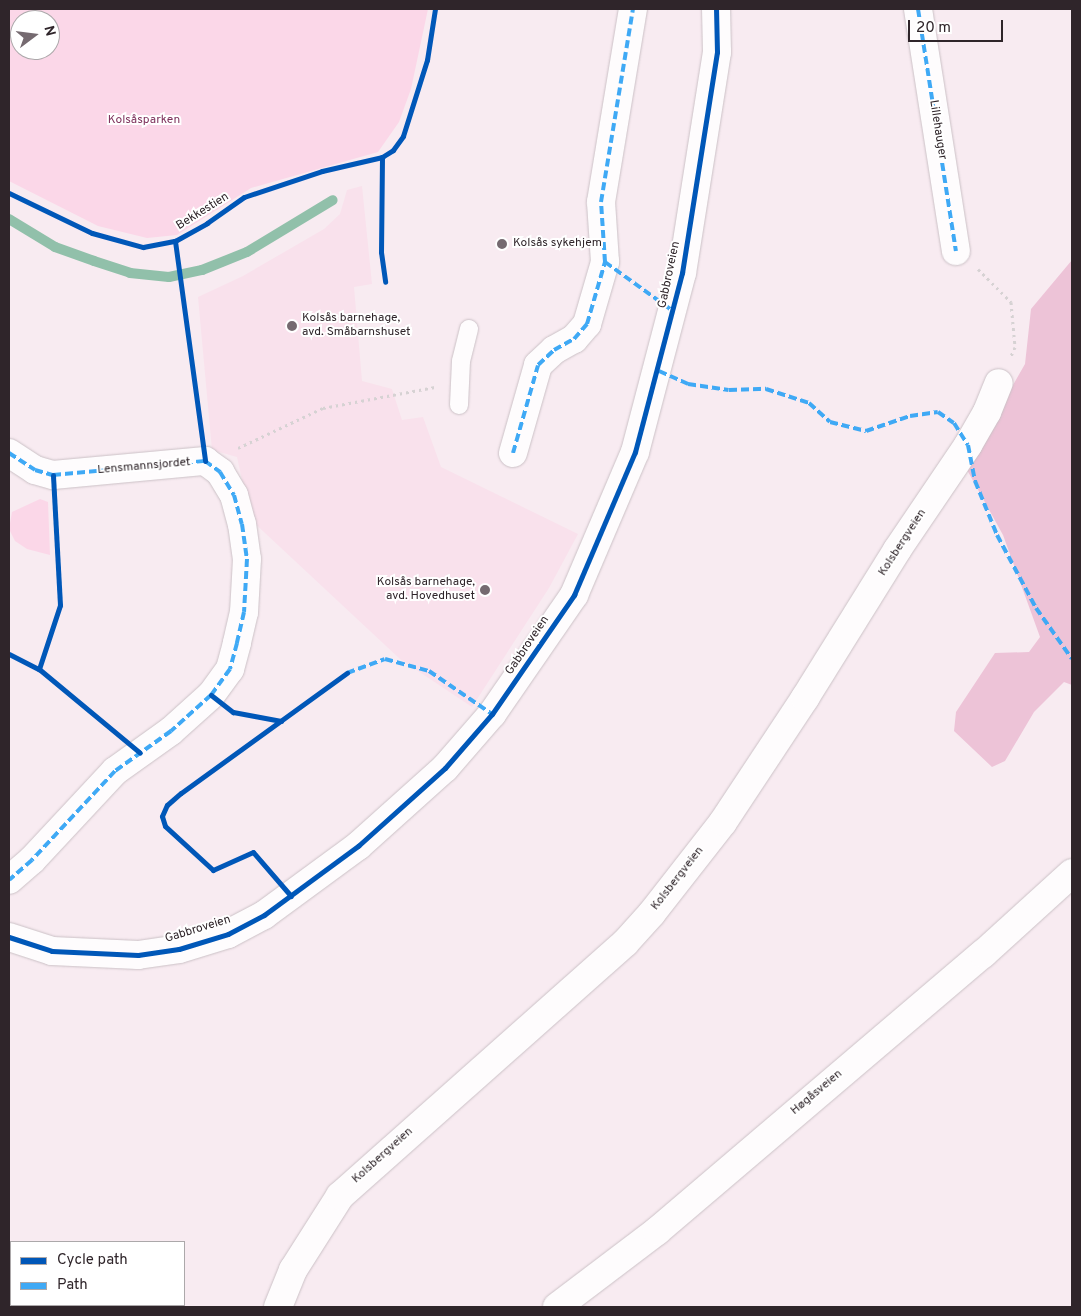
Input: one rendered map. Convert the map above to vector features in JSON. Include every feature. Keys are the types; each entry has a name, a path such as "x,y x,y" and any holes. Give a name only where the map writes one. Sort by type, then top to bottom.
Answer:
{"street":[{"path":"513,453 538,365 554,350 574,340 587,324 605,262 601,202 632,9"},
{"name":"Gabbroveien","path":"9,937 52,951 138,955 180,948 228,934 264,916 358,846 444,768 492,714 574,595 635,452 682,273 717,52 716,9"},
{"name":"Lillehauger","path":"918,9 956,251"},
{"name":"Kolsbergveien","path":"278,1307 293,1270 340,1196 625,943 652,913 723,822 805,698 897,550 968,445 999,383"},
{"name":"Lensmannsjordet","path":"9,453 35,470 53,475 205,461 220,472 234,495 242,524 247,559 244,612 230,668 211,695 171,731 115,771 32,860 9,880"},
{"name":"Høgåsveien","path":"557,1307 657,1232 983,954 1072,873"}],"lane":[{"path":"459,405 462,361 469,329"}],"path":[{"path":"956,251 1011,302 1015,347 999,383"},
{"path":"205,461 227,454 323,408 436,387"}],"shaded area":[{"path":"362,186 372,284 354,287 362,381 392,389 402,420 423,417 441,467 578,534 549,588 472,707 400,659 251,520 237,457 212,450 198,297 243,276 324,229 340,214 347,190"},
{"path":"1072,260 1072,685 1064,682 1034,712 1005,761 992,767 954,731 956,712 995,653 1029,652 1040,637 1003,535 966,468 1025,364 1031,309"}],"green space":[{"name":"Kolsåsparken","path":"9,9 428,9 411,89 399,122 378,152 251,188 177,235 147,238 98,226 9,181"},
{"path":"40,499 48,502 50,555 27,549 15,541 9,529 12,512"}],"waterway":[{"path":"9,219 55,247 130,273 169,277 202,270 247,252 333,200"}],"marked path":[{"path":"513,453 538,365 554,350 574,339 587,324 605,262 601,202 633,9"},
{"path":"918,9 956,251"},
{"path":"605,262 673,311"},
{"path":"659,371 688,384 729,390 766,389 809,403 830,422 866,431 910,416 938,412 954,423 968,445 975,481 997,535 1036,608 1072,659"},
{"path":"9,453 35,470 53,475 205,461 220,472 234,495 242,524 247,559 244,612 237,643 230,669 211,695 171,731 115,771 32,860 9,880"},
{"path":"347,673 385,659 429,671 492,714"}],"cycle path":[{"name":"Bekkestien","path":"9,193 92,233 143,247 175,241 207,223 244,197 322,171 382,157 393,150 403,136 427,60 435,9"},
{"path":"9,937 52,951 138,955 179,949 228,934 264,915 358,846 445,768 492,714 574,595 635,452 682,273 717,52 716,9"},
{"path":"382,157 381,252 385,282"},
{"name":"Bekkestien","path":"175,241 205,461"},
{"path":"39,669 60,605 53,475"},
{"path":"9,654 39,669 140,753"},
{"path":"291,896 253,852 213,870 165,826 162,816 167,805 181,793 347,673"},
{"path":"211,695 233,712 281,721"}],"place":[{"name":"Kolsås sykehjem","path":"502,244"},
{"name":"Kolsås barnehage, avd. Småbarnshuset","path":"292,326"},
{"name":"Kolsås barnehage, avd. Hovedhuset","path":"485,590"}]}
